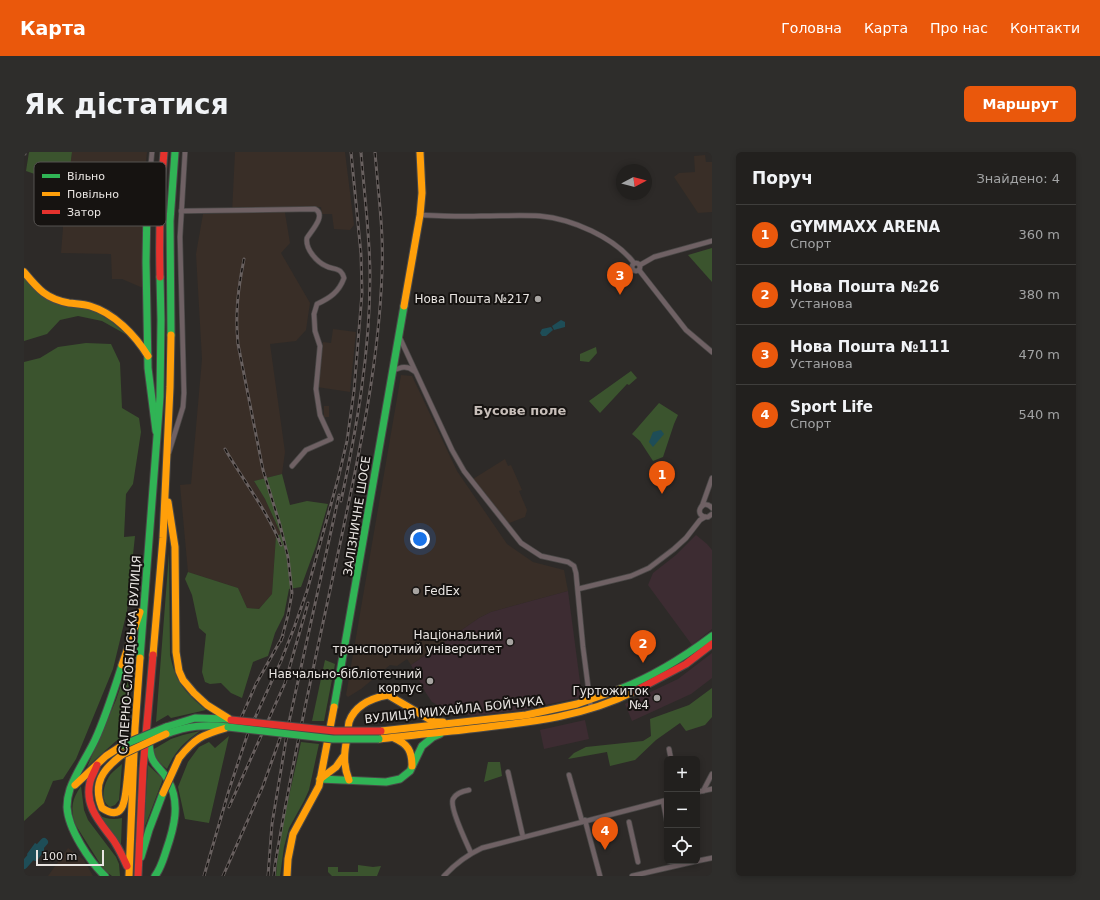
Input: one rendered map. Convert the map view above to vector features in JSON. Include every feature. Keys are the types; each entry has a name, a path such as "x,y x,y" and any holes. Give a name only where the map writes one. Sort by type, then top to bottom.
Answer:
{"main road":[{"name":"САПЕРНО-СЛОБІДСЬКА ВУЛИЦЯ","path":"163,162 164,152"},
{"name":"САПЕРНО-СЛОБІДСЬКА ВУЛИЦЯ","path":"138,876 143,769 163,538 167,461 172,360 170,221 175,152"},
{"name":"ЗАЛІЗНИЧНЕ ШОСЕ","path":"287,876 288,859 293,834 316,792 320,779 359,571 392,371 420,215 422,193 420,152"},
{"name":"САПЕРНО-СЛОБІДСЬКА ВУЛИЦЯ","path":"147,226 148,356 150,389 157,436"},
{"name":"САПЕРНО-СЛОБІДСЬКА ВУЛИЦЯ","path":"129,874 135,728 157,436 161,355 159,226"},
{"path":"24,272 39,289 49,297 91,306 110,316 142,346 148,356"},
{"path":"165,482 175,547 176,652 179,671 183,680 194,693 210,707 231,720"},
{"path":"106,876 92,860 71,825 67,808 71,789 95,741 108,708 144,602"},
{"name":"ВУЛИЦЯ МИХАЙЛА БОЙЧУКА","path":"135,728 128,764 125,802 120,811 111,813 102,808 98,797 98,790 104,771 113,760 123,754 166,730 207,724 333,739 380,735 531,714 564,708 618,691 660,671 682,658 712,636"},
{"name":"ВУЛИЦЯ МИХАЙЛА БОЙЧУКА","path":"71,789 106,756 123,745 195,718 231,720 380,735 394,738 535,721 591,709 621,698 686,664 712,644"},
{"path":"349,780 345,770 343,757 349,723 352,717 368,700 388,695 434,722 461,723"},
{"path":"148,712 151,758 174,790 177,809 160,869 155,876"},
{"path":"138,867 149,830 163,793 179,758 186,749 208,733 228,727"},
{"path":"320,779 393,781 406,776 422,746 433,737 442,733"},
{"path":"394,738 404,742 411,750 412,766"},
{"path":"320,779 336,767 343,757"},
{"path":"89,783 97,765"},
{"path":"82,777 86,776 89,778 88,796 90,805 103,829 117,846 124,858 129,874"}],"street":[{"name":"САПЕРНО-СЛОБІДСЬКА ВУЛИЦЯ","path":"151,162 152,152"},
{"name":"САПЕРНО-СЛОБІДСЬКА ВУЛИЦЯ","path":"167,461 182,412 184,394 181,211 185,152"},
{"path":"181,211 315,209 320,213 319,219 306,242 318,261 325,266 340,270 343,273 344,278 335,294 317,304 314,314 315,331 320,346 316,389 320,415 331,439 306,450 292,466"},
{"path":"420,215 541,216 558,219 578,226 612,242 634,263 637,263 686,330 712,352"},
{"path":"634,263 632,269 635,271 654,257 712,241"},
{"path":"399,335 414,371 452,450 468,476 521,543 541,556 568,562 574,566 591,709"},
{"path":"392,371 401,367 406,367 414,371"},
{"path":"695,527 700,513 700,508 705,505 712,478"},
{"path":"705,505 712,508"},
{"path":"700,513 705,518"},
{"path":"578,590 631,576 649,568 686,538 700,520 712,514"},
{"path":"669,749 670,756"},
{"path":"508,772 522,837"},
{"path":"703,791 712,774"},
{"path":"569,775 600,876"},
{"path":"700,792 712,789"},
{"path":"469,790 458,793 453,798 452,802 458,824 471,853"},
{"path":"444,876 452,867 471,853 482,848 664,800"},
{"path":"630,822 638,862"},
{"path":"700,860 712,858"},
{"path":"632,876 673,864"}],"shaded area":[{"path":"72,152 147,152 146,162 71,162"},
{"path":"235,152 345,152 354,225 350,230 334,229 332,214 322,214 321,207 284,207 290,243 281,253 310,303 306,330 296,341 270,344 285,452 282,474 254,481 265,499 281,534 276,537 272,594 259,609 247,608 238,588 188,572 180,485 191,484 202,359 196,254 203,214 232,213"},
{"path":"705,155 706,162 712,162 712,212 698,213 674,177 679,173 695,172 694,156"},
{"path":"63,226 143,226 143,288 122,279 112,279 111,254 61,253"},
{"path":"333,329 356,332 350,392 317,387 323,342 331,343"},
{"path":"401,375 412,376 457,471 507,544 533,562 564,570 568,591 491,612 479,618 411,665 407,659 397,666 390,665 361,689 348,697 346,695"},
{"path":"324,406 329,406 329,417 324,417"},
{"path":"505,459 508,466 511,465 522,490 519,491 527,510 525,517 507,524 473,479"},
{"path":"696,535 712,550 712,629 692,645 648,585 653,573 676,555"},
{"name":"Національний транспортний університет","path":"568,591 582,697 522,710 472,716 447,710 432,702 411,665 479,618 491,612"},
{"path":"712,653 712,678 691,694 632,721 625,704 678,679"},
{"path":"585,720 589,739 544,749 540,730"},
{"path":"68,848 84,860 93,876 48,876"}],"green space":[{"path":"29,152 72,152 71,162 34,162 34,174 26,171"},
{"path":"712,248 712,282 688,255"},
{"path":"24,276 49,300 93,310 111,321 127,335 102,321 78,316 60,320 47,334 24,341"},
{"path":"86,343 111,344 120,363 122,408 139,418 141,432 133,484 126,494 124,537 135,536 127,611 113,669 76,759 63,779 53,781 44,803 24,821 24,362 40,358 58,347"},
{"path":"596,347 597,353 589,362 580,361 580,354"},
{"path":"631,371 637,378 629,385 627,384 600,413 589,401"},
{"path":"659,403 678,415 663,457 653,461 640,441 632,434"},
{"path":"282,474 290,505 307,501 328,504 316,546 301,587 289,589 284,615 275,633 268,656 253,662 242,698 231,693 221,683 210,684 205,682 202,672 206,634 199,628 192,595 185,579 188,572 238,588 247,608 259,609 272,594 276,536 281,534 265,499 254,481"},
{"path":"169,553 170,655 172,665 182,686 192,698 206,710 171,718 168,715 156,722"},
{"path":"132,652 124,735 87,767 116,700"},
{"path":"325,660 335,664 324,721 312,721"},
{"path":"712,688 712,717 705,725 686,731 680,723 656,740 635,760 610,766 607,752 568,759 574,753 586,747 643,741 651,736 650,719 689,705"},
{"path":"200,731 180,747 167,769 160,763 154,749 171,739"},
{"path":"229,736 209,823 185,819 178,787 188,762 199,747 209,742 215,748"},
{"path":"301,742 319,744 309,790 289,828 284,847 280,876 276,876 283,825"},
{"path":"488,762 500,762 502,776 484,782"},
{"path":"122,764 119,800 115,805 110,807 105,800 104,787 110,775"},
{"path":"148,765 163,779 144,829"},
{"path":"81,786 84,810 88,820 116,857 119,864 120,876 112,876 104,870 75,824 72,808 76,795"},
{"path":"98,815 110,819 122,818 121,844"},
{"path":"358,865 373,867 381,866 377,876 332,876 328,872 328,867 338,867 338,872 358,872"}],"water":[{"path":"561,320 565,322 565,327 554,330 552,326"},
{"path":"551,327 553,330 546,336 542,336 540,333 542,329"},
{"path":"661,430 664,434 653,447 649,442 653,432"},
{"path":"35,843 44,848 44,851 37,861 31,859 27,854"}],"waterway":[{"path":"24,865 44,842"}],"railway":[{"path":"204,876 229,790 248,733 281,661 307,591 347,441 354,391 362,293 361,254 351,152"},
{"path":"341,501 362,389 368,333 370,276 369,245 361,152"},
{"path":"274,876 306,704 367,409 377,341 382,257 375,152"},
{"path":"244,259 238,302 238,344 263,470 288,557 292,593 281,641"},
{"path":"225,449 262,508 281,545"},
{"path":"268,876 272,824 289,722 339,495"},
{"path":"229,807 285,683 308,603"},
{"path":"241,718 256,684 283,636"},
{"path":"223,876 263,786 284,727"}],"traffic: fast":[{"path":"171,335 170,221 175,152"},
{"path":"147,226 148,368 156,431"},
{"path":"140,658 160,397 160,277"},
{"path":"334,707 404,306"},
{"path":"620,689 668,666 712,636"},
{"path":"105,876 87,854 76,835 68,816 67,802 72,783 103,722 122,665"},
{"path":"166,727 195,718 227,719"},
{"path":"166,734 196,726 228,727"},
{"path":"123,745 166,727"},
{"path":"228,727 333,739 379,739"},
{"path":"320,779 386,782 400,779 410,771 422,746 433,737 440,734"},
{"path":"149,743 151,757 168,780 172,789 175,807 172,833 162,864 155,876"},
{"path":"141,857 149,830 163,793"}],"traffic: slow":[{"path":"404,306 420,215 422,193 420,152"},
{"path":"24,272 38,288 48,296 61,301 82,304 99,309 115,319 137,340 148,356"},
{"path":"153,655 163,538 171,335"},
{"path":"168,502 175,547 176,652 179,671 183,680 194,693 207,705 231,720"},
{"path":"122,665 140,612"},
{"path":"129,876 135,728 140,658"},
{"path":"381,731 526,715 577,704 620,689"},
{"path":"379,739 499,726 559,717 616,700 635,691"},
{"path":"349,780 345,759 349,722 355,711 365,703 388,695 434,722 443,722"},
{"path":"287,876 288,859 293,834 319,786 334,707"},
{"path":"179,758 200,738 226,728"},
{"path":"123,754 166,734"},
{"path":"394,738 403,743 410,752 412,766"},
{"path":"75,785 106,756 123,745"},
{"path":"123,754 105,771 101,777 98,791 102,808 115,813 119,811 124,801 130,751"},
{"path":"320,779 336,767 343,757"},
{"path":"163,793 179,758"}],"traffic: jam":[{"path":"163,162 164,152"},
{"path":"160,226 160,277"},
{"path":"635,691 686,664 712,644"},
{"path":"138,876 143,769 153,655"},
{"path":"231,720 335,731 381,731"},
{"path":"97,765 91,780 89,799 95,814 116,844 127,866"}],"place":[{"name":"Нова Пошта №111","path":"620,295"},
{"name":"Нова Пошта №217","path":"538,299"},
{"name":"GYMMAXX ARENA","path":"662,494"},
{"name":"FedEx","path":"416,591"},
{"name":"Національний транспортний університет","path":"510,642"},
{"name":"Нова Пошта №26","path":"643,663"},
{"name":"Навчально-бібліотечний корпус","path":"430,681"},
{"name":"Гуртожиток №4","path":"657,698"},
{"name":"Sport Life","path":"605,850"}],"district":[{"name":"Бусове поле","path":"520,410"}]}
